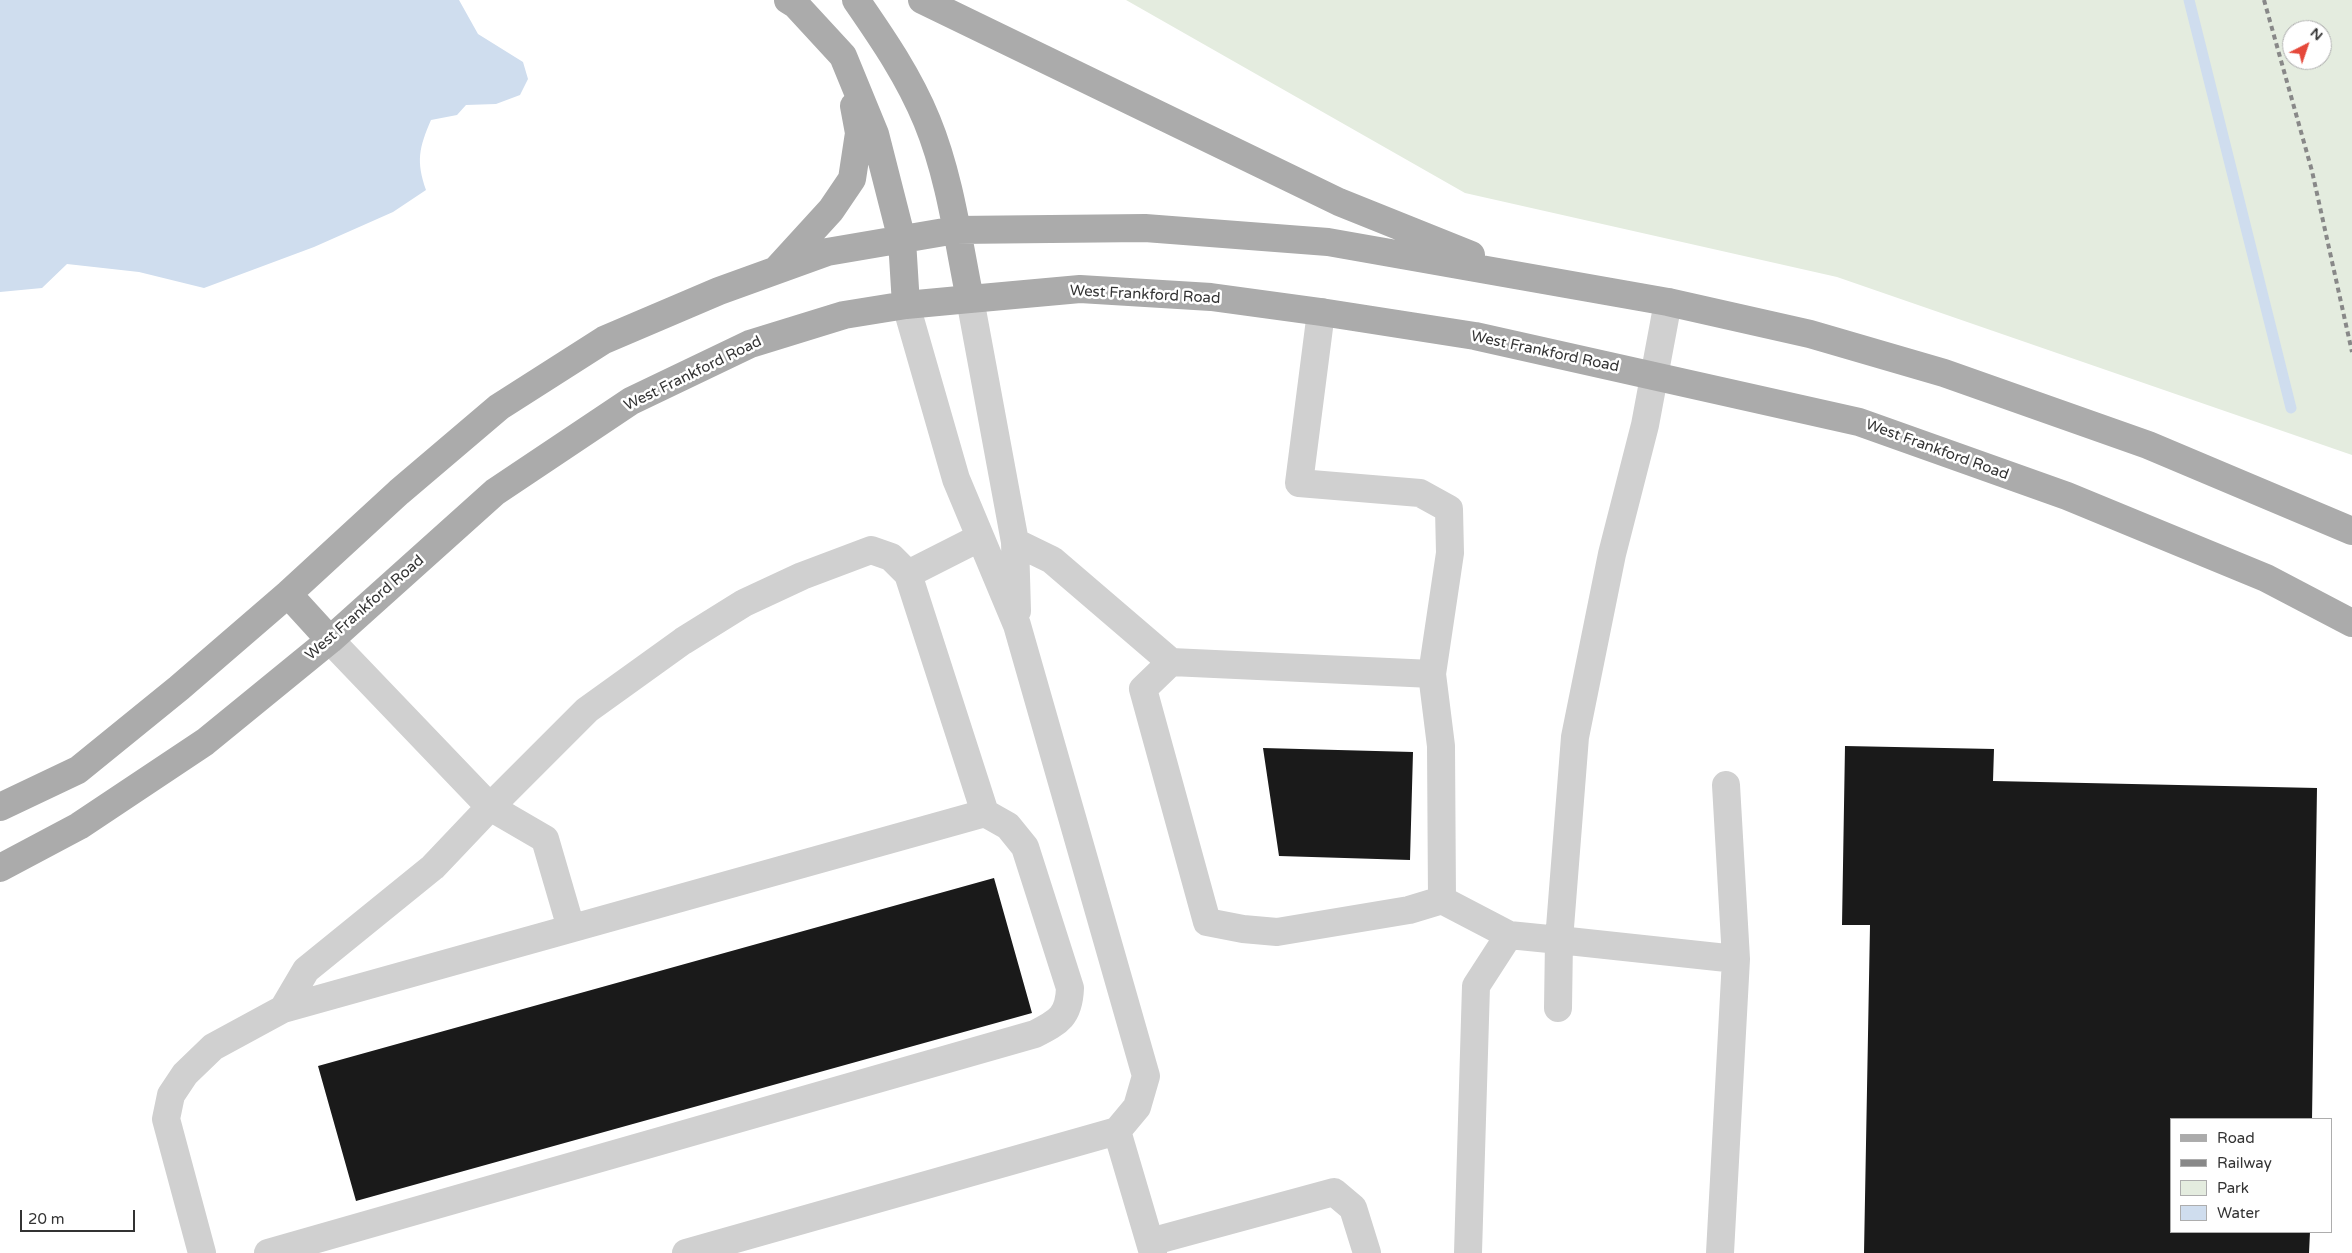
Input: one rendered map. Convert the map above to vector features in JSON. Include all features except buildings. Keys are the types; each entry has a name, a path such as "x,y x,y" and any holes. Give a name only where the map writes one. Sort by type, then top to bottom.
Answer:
{"main road":[{"path":"788,0 796,4 843,56 875,134 902,240 906,305"},
{"path":"856,0 901,65 928,122 944,175 970,299"},
{"path":"922,0 1339,202 1524,275"},
{"path":"776,270 831,210 852,179 859,133 849,70"},
{"path":"0,806 78,770 179,688 288,594 399,492 499,408 604,340 776,270 827,252 956,230 1145,228 1328,242 1524,275 1668,302 1810,334 1944,373 2148,445 2352,531"},
{"name":"West Frankford Road","path":"0,868 79,826 205,742 330,640 495,492 632,401 750,344 844,315 906,305 1080,289 1211,297 1475,336 1859,422 2040,486 2266,578 2352,623"},
{"path":"288,594 330,640"}],"lane":[{"path":"970,299 1015,542 1017,625"},
{"path":"1558,1008 1559,940 1575,738 1612,554 1645,425 1668,302"},
{"path":"686,1253 1116,1131 1137,1107 1146,1076 1017,625 979,538 956,479 906,305"},
{"path":"1321,312 1299,483 1420,492 1449,509 1450,553 1432,674 1441,746 1442,900"},
{"path":"908,574 979,538"},
{"path":"1015,542 1052,560 1171,662 1432,674"},
{"path":"268,1253 1035,1034 1054,1025 1069,1008 1070,988 1025,847 1008,826 985,813 908,574 891,557 871,550 802,576 744,603 683,641 587,710 433,867 306,970 283,1009"},
{"path":"330,640 490,807 545,839 571,928"},
{"path":"1171,662 1143,689 1207,922 1242,929 1277,932 1409,910 1442,900 1509,935 1736,960"},
{"path":"1720,1253 1736,960 1726,785"},
{"path":"202,1253 166,1119 171,1095 185,1074 213,1047 283,1009 985,813"},
{"path":"1468,1253 1476,986 1509,935"},
{"path":"1116,1131 1152,1248 1334,1192 1353,1208 1367,1253"}],"green space":[{"path":"1126,0 2352,0 2352,455 1837,277 1465,193"}],"water":[{"path":"0,0 459,0 478,34 523,62 528,79 520,95 496,104 466,105 457,115 431,120 420,155 421,171 426,190 393,212 314,247 204,288 139,272 67,264 42,288 0,292"}],"waterway":[{"path":"2189,0 2291,408"}],"railway":[{"path":"2264,0 2312,171 2352,352"}]}
